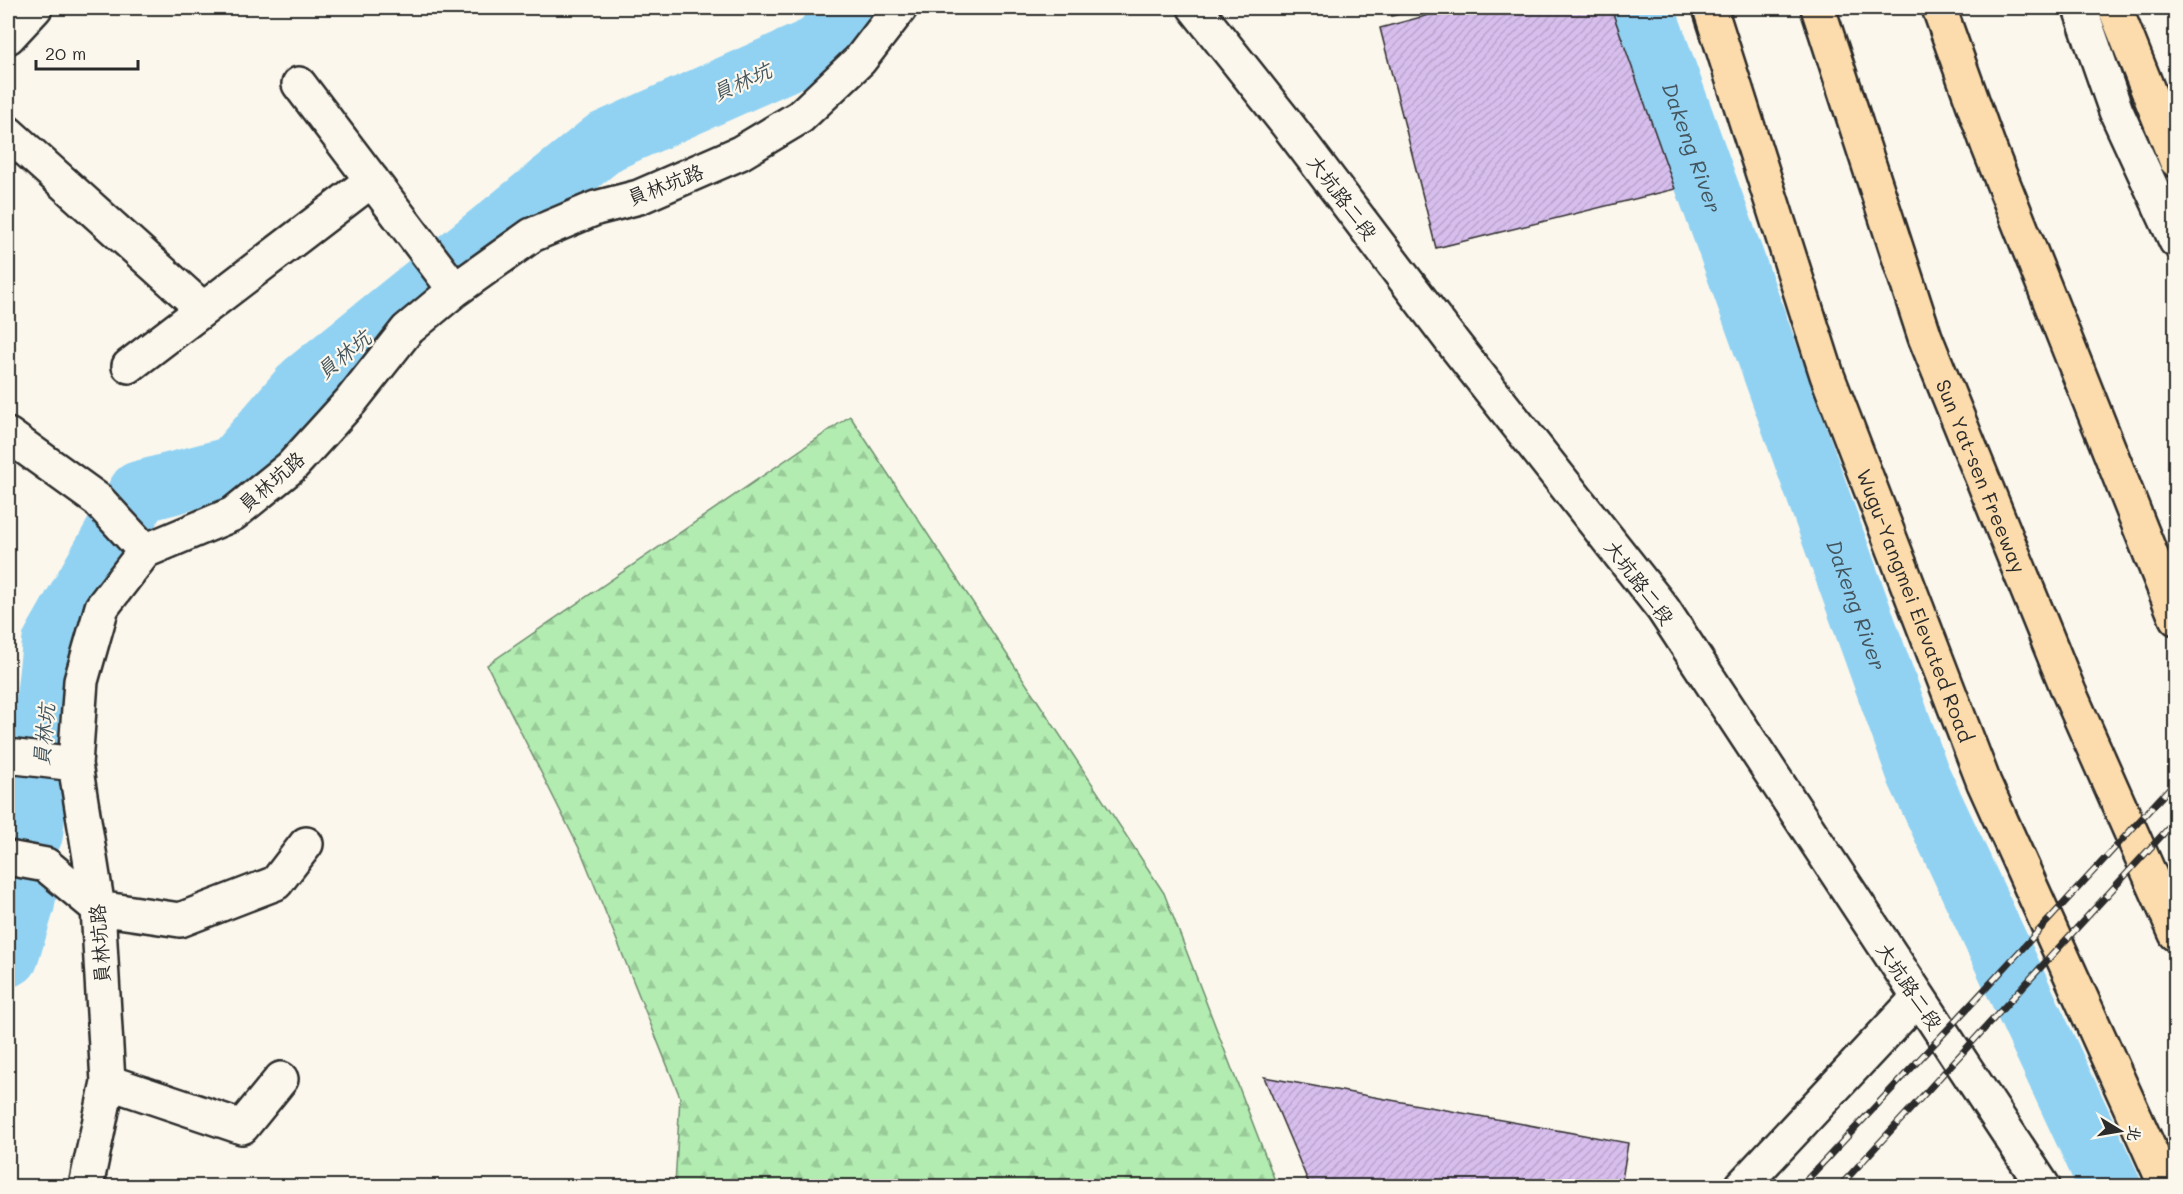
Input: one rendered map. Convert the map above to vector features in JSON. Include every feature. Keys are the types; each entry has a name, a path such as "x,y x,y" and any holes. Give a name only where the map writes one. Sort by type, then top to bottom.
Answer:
{"highway":[{"name":"Wugu-Yangmei Elevated Road","path":"1710,8 1827,375 1979,772 2166,1186"},
{"name":"Sun Yat-sen Freeway","path":"1818,8 1925,338 2069,692 2175,934"},
{"path":"1939,8 1988,145 2175,618"},
{"path":"2115,8 2175,160"}],"street":[{"path":"8,36 35,8"},
{"name":"員林坑路","path":"86,1186 108,1082 98,908 66,763 81,681 102,607 139,545 233,514 291,467 351,401 407,330 451,284 532,235 596,208 639,197 740,153 800,117 860,60 900,8"},
{"name":"大坑路二段","path":"1195,8 1294,133 1454,344 1663,609 2043,1186"},
{"path":"2080,8 2116,111 2175,241"},
{"path":"299,84 451,284"},
{"path":"8,134 203,309"},
{"path":"129,366 372,180"},
{"path":"8,435 98,500 139,545"},
{"path":"11,757 66,763"},
{"path":"8,858 45,865 98,908 180,920 276,883 306,844"},
{"path":"1742,1186 1918,998"},
{"path":"108,1082 242,1127 281,1079"}],"green space":[{"path":"850,416 1164,893 1277,1186 675,1186 680,1097 582,854 487,665"}],"building":[{"path":"1388,8 1419,8 1392,16"},
{"path":"1455,8 1611,8 1675,189 1436,248 1380,28"},
{"path":"1264,1077 1628,1143 1621,1186 1310,1186"}],"waterway":[{"name":"員林坑","path":"32,834 53,643 139,492 234,467 305,384 605,142 820,46 850,8"},
{"name":"Dakeng River","path":"1643,8 1918,774 2110,1186"},
{"name":"員林坑","path":"8,956 26,890"}],"railway":[{"path":"1801,1186 2176,781"},
{"path":"1840,1186 2176,820"}]}
